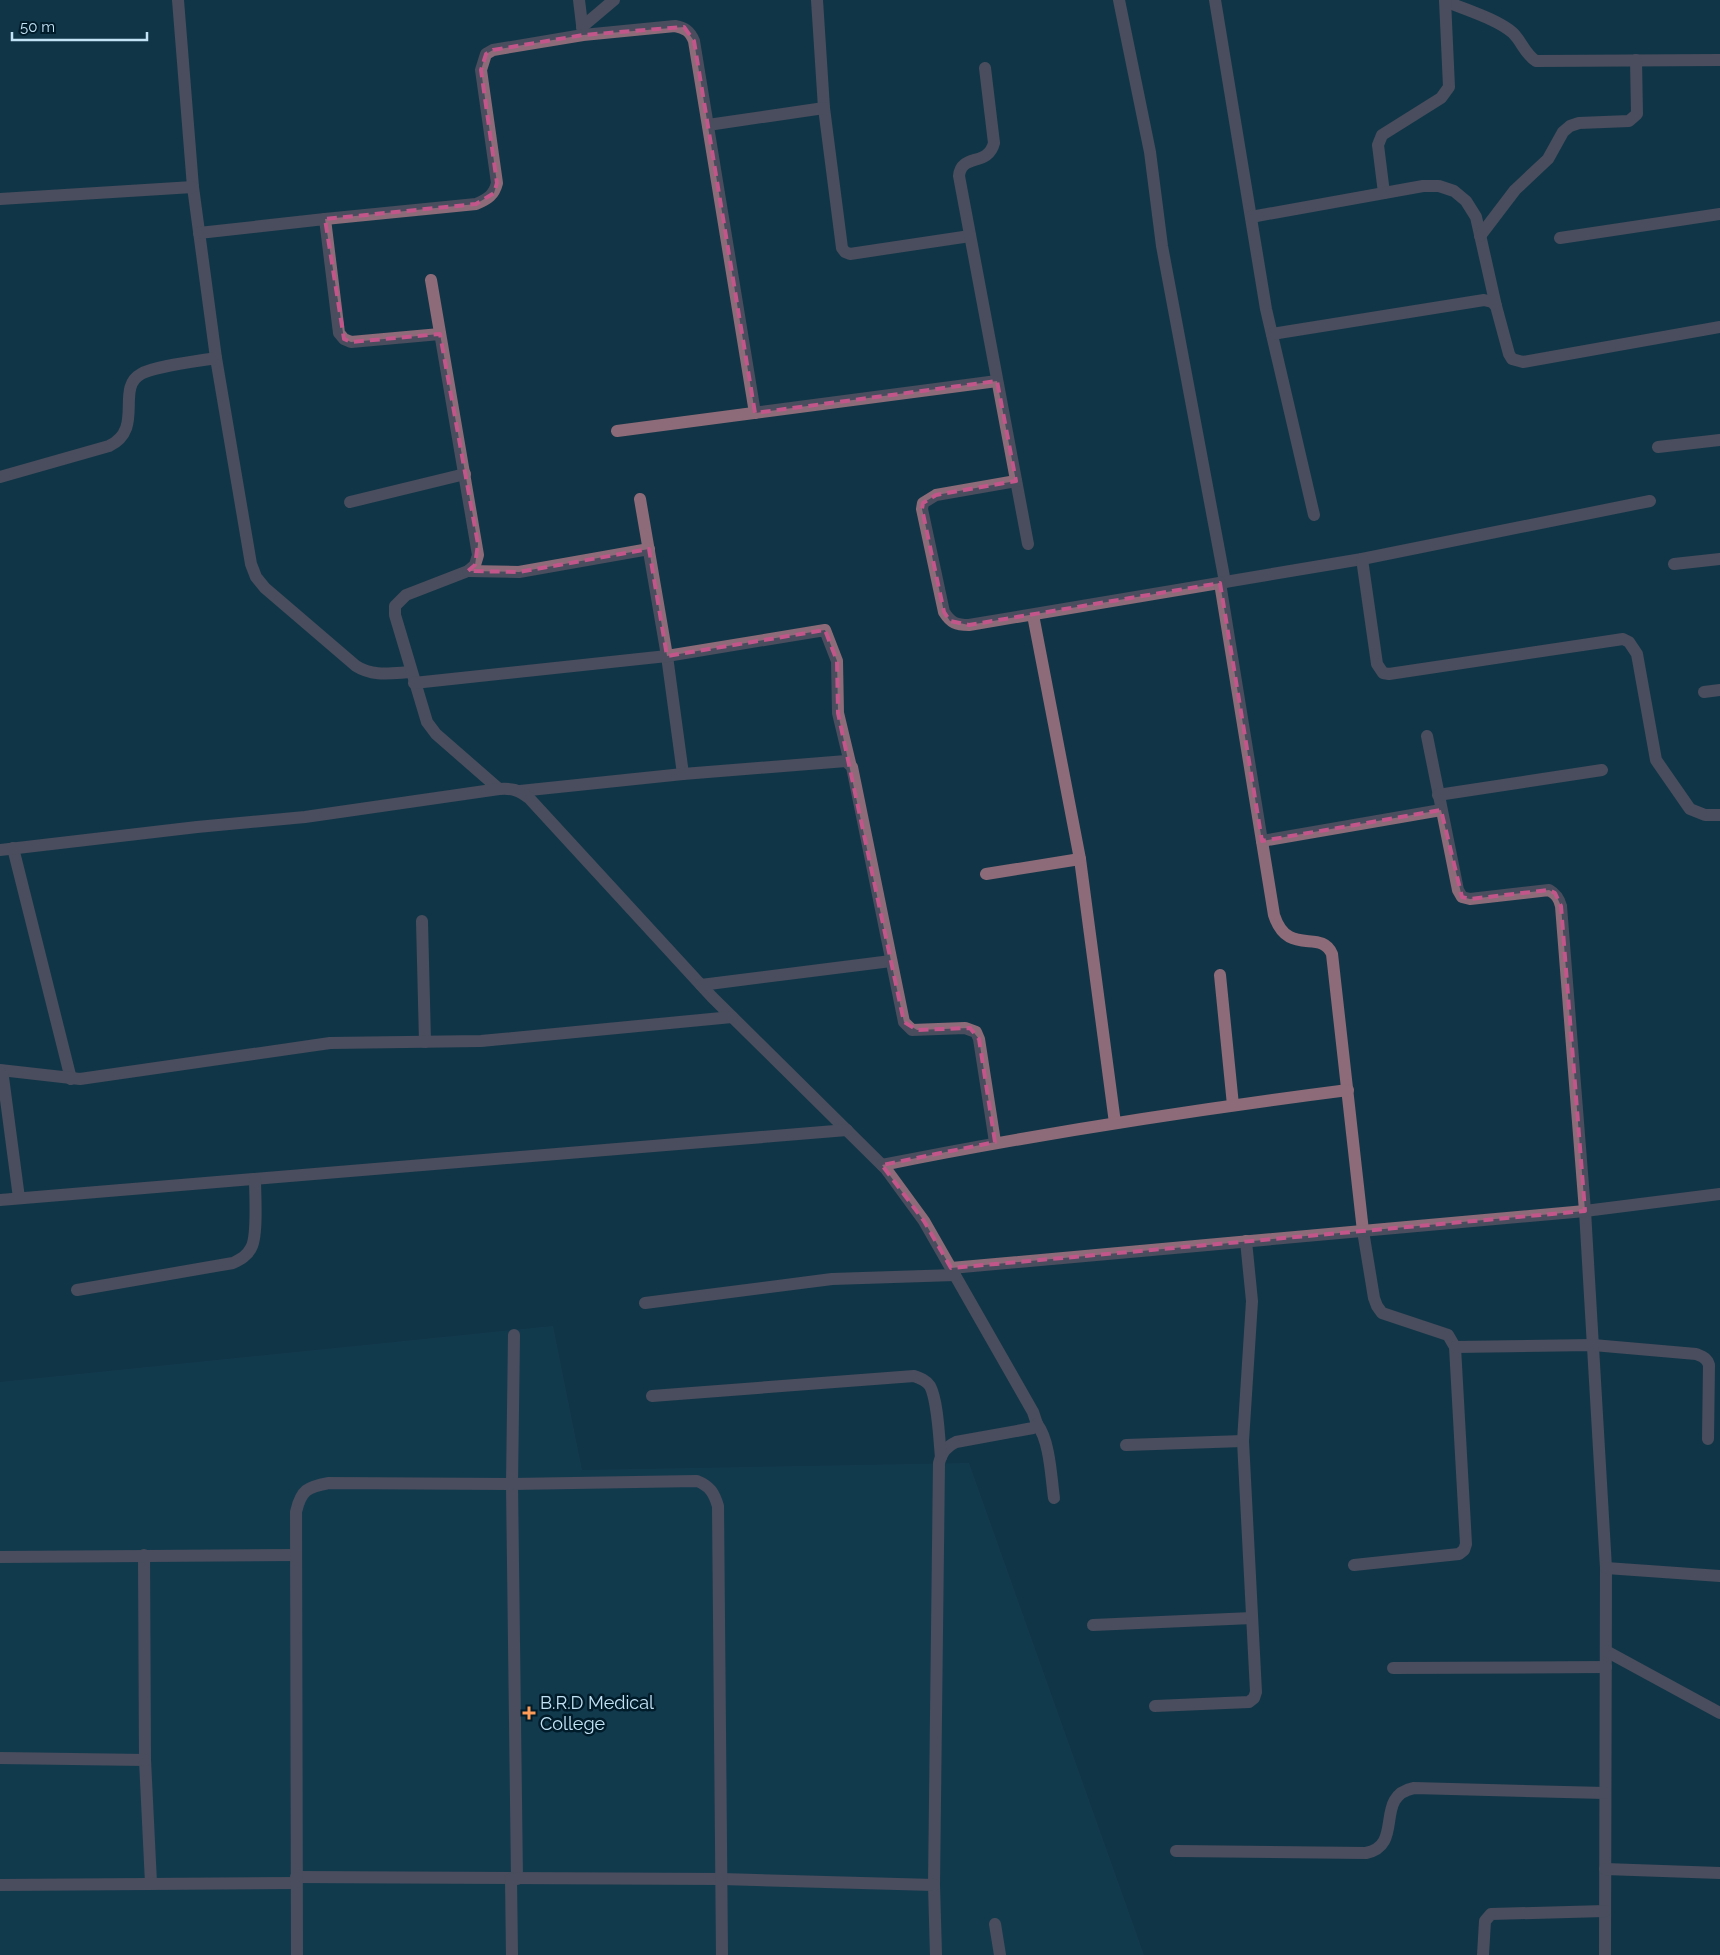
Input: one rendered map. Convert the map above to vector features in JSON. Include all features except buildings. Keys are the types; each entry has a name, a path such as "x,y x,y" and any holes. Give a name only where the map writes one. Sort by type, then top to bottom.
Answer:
{"street":[{"path":"178,0 193,187 199,233 216,358 251,564 256,577 265,588 365,672 413,678 667,656 825,630 837,661 838,714 852,767 904,1022 907,1027 918,1030 965,1028 976,1032 995,1142"},
{"path":"579,0 583,31"},
{"path":"583,31 614,0"},
{"path":"817,0 824,108 842,248 850,254 970,236"},
{"path":"1119,0 1150,152 1162,246 1223,582 1274,915 1278,926 1284,934 1293,939 1324,944 1332,954 1363,1231 1377,1306 1382,1313 1448,1335 1455,1347 1466,1544 1464,1550 1459,1554 1354,1565"},
{"path":"1215,0 1272,334 1314,515"},
{"path":"1384,193 1379,139 1382,135 1441,98 1449,87 1445,0 1506,28 1515,35 1529,57 1536,61 1720,60"},
{"path":"199,233 476,204 486,200 494,193 497,183 481,70 486,54 493,50 583,31 684,27 691,33 694,41 755,413"},
{"path":"1480,236 1515,190 1548,159 1563,132 1570,126 1579,123 1629,121 1634,118 1637,114 1636,60"},
{"path":"985,68 994,143 992,151 986,156 963,165 959,170 958,176 1028,544"},
{"path":"708,125 824,108"},
{"path":"1251,217 1422,186 1439,186 1454,191 1466,201 1476,218 1509,354 1517,362 1720,327"},
{"path":"0,199 193,187"},
{"path":"1560,238 1720,214"},
{"path":"325,219 340,333 344,339 351,342 440,334"},
{"path":"431,280 478,554 476,565 468,571 406,595 399,600 395,606 395,615 427,722 436,734 499,789"},
{"path":"1272,334 1484,300 1492,302 1496,306"},
{"path":"0,477 109,446 117,442 124,436 127,427 131,386 134,379 149,371 216,358"},
{"path":"617,431 997,381"},
{"path":"1658,447 1720,440"},
{"path":"350,502 465,474"},
{"path":"1016,481 936,495 923,503 922,509 944,612 950,621 959,626 1362,559 1650,501"},
{"path":"640,499 667,656 683,774"},
{"path":"468,571 519,572 649,549"},
{"path":"1362,559 1377,664 1383,673 1389,674 1623,639 1629,642 1637,654 1656,760 1690,809 1705,815 1720,815"},
{"path":"1674,564 1720,560"},
{"path":"1033,614 1080,859 1115,1123"},
{"path":"1704,692 1720,690"},
{"path":"1427,736 1458,890 1462,897 1470,899 1549,890 1559,898 1561,906 1585,1211 1606,1568 1605,1955"},
{"path":"72,1079 6,849 188,828 305,817 499,789 511,788 520,790 683,774 850,763"},
{"path":"1438,795 1602,770"},
{"path":"520,790 701,985 882,1165 906,1194 924,1221 1033,1412 1045,1443 1054,1498"},
{"path":"1262,841 1441,810"},
{"path":"986,874 1080,859"},
{"path":"422,921 425,1042"},
{"path":"701,985 891,961"},
{"path":"1220,975 1233,1105"},
{"path":"0,1071 72,1079 95,1078 316,1044 500,1040 732,1017"},
{"path":"0,1071 3,1077 19,1198"},
{"path":"882,1165 995,1142 1233,1105 1348,1090"},
{"path":"0,1200 846,1130"},
{"path":"77,1290 233,1262 245,1256 252,1247 254,1236 255,1178"},
{"path":"645,1303 832,1279 953,1272 1246,1242 1585,1211 1720,1194"},
{"path":"1155,1706 1249,1702 1254,1698 1256,1692 1243,1441 1252,1301 1246,1242"},
{"path":"512,1955 514,1879 512,1484 514,1335"},
{"path":"1455,1347 1593,1345 1696,1354 1707,1360 1709,1365 1708,1439"},
{"path":"652,1396 914,1376 923,1378 934,1396 941,1457"},
{"path":"936,1955 934,1884 939,1463 948,1446 956,1442 1034,1428 1037,1424"},
{"path":"1126,1445 1243,1441"},
{"path":"296,1955 296,1512 299,1498 306,1490 317,1485 329,1483 512,1484 697,1481 707,1485 715,1495 718,1506 722,1955"},
{"path":"0,1557 144,1555 296,1556"},
{"path":"144,1555 145,1760 151,1883"},
{"path":"1606,1568 1720,1576"},
{"path":"1093,1625 1252,1618"},
{"path":"1606,1651 1720,1714"},
{"path":"1393,1668 1606,1667"},
{"path":"0,1758 145,1760"},
{"path":"1176,1851 1375,1852 1386,1839 1394,1801 1399,1793 1414,1788 1606,1793"},
{"path":"1605,1869 1720,1873"},
{"path":"0,1885 296,1880 514,1879 722,1879 934,1884"},
{"path":"1484,1955 1485,1921 1491,1914 1605,1911"},
{"path":"995,1924 1000,1955"}],"highlighted area":[{"path":"684,27 694,41 755,413 997,381 1016,481 936,495 923,503 922,509 944,612 950,621 969,625 1220,583 1262,841 1441,810 1462,897 1470,899 1549,890 1555,893 1561,906 1585,1211 951,1268 924,1221 882,1165 995,1142 979,1039 970,1028 917,1030 904,1022 838,713 837,661 825,630 667,656 649,549 519,572 468,571 475,565 478,544 440,334 351,342 344,339 325,219 476,204 494,193 497,183 481,70 486,54 493,50 583,35"}],"shaded area":[{"name":"B.R.D Medical College","path":"553,1326 582,1470 969,1463 1144,1955 0,1955 0,1382"}],"place":[{"name":"B.R.D Medical College","path":"529,1713"}]}
